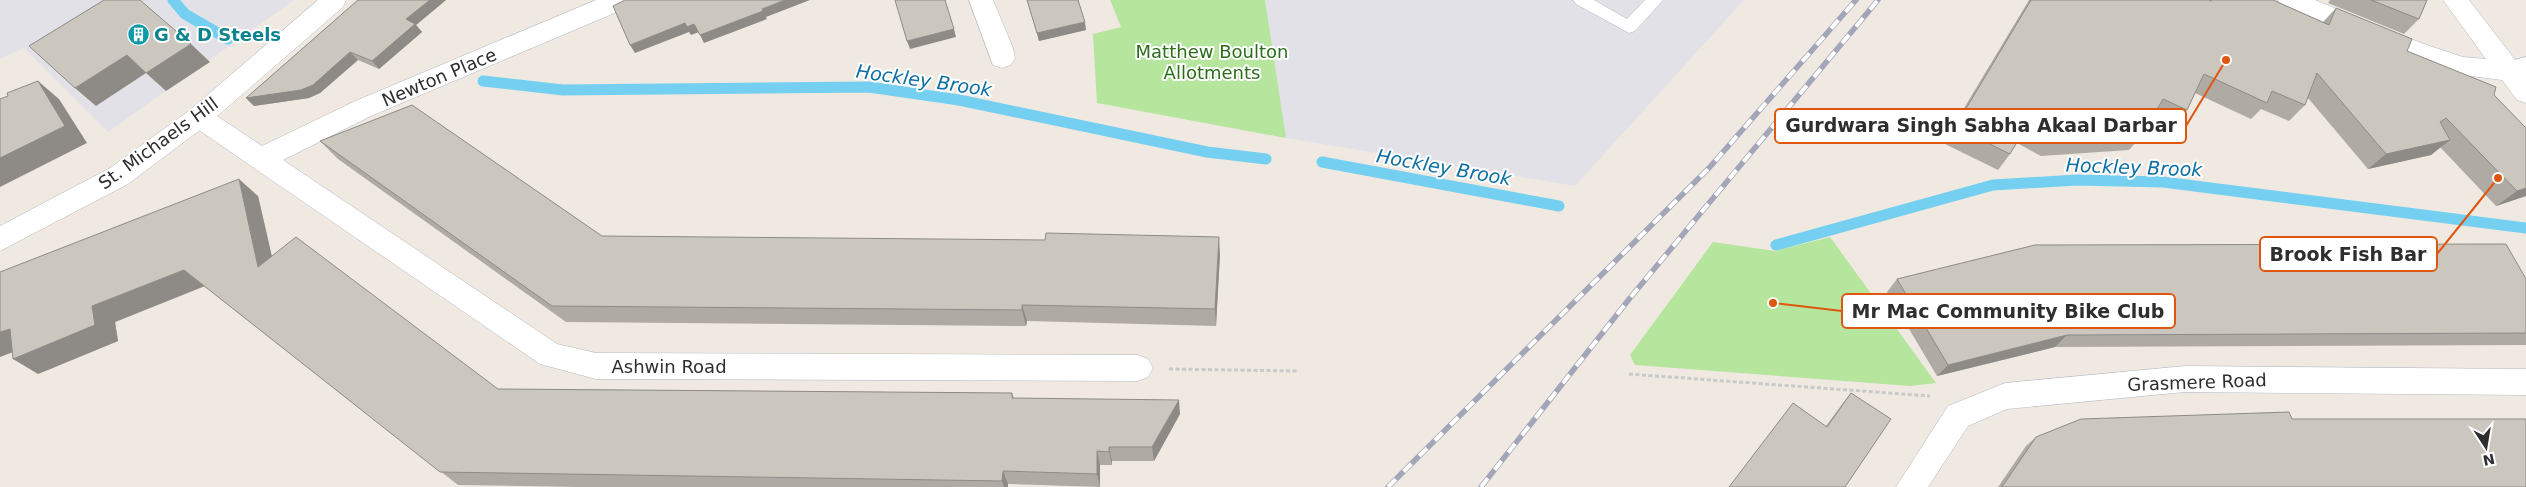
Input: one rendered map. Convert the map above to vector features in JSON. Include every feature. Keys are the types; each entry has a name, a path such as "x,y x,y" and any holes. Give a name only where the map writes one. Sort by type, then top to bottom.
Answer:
{"street":[{"name":"St. Michaels Hill","path":"0,240 120,176 199,117 334,0"},
{"name":"Newton Place","path":"261,159 362,110 620,0"},
{"path":"981,0 1000,48 1002,58"},
{"path":"2290,0 2412,50 2463,67 2517,69"},
{"path":"2455,0 2517,69 2526,93"},
{"name":"Ashwin Road","path":"199,117 550,355 596,366 1138,368"},
{"name":"Grasmere Road","path":"1911,487 1958,416 2005,396 2185,379 2526,382"}],"lane":[{"path":"1581,0 1630,27 1655,0"}],"path":[{"path":"1138,368 1297,371"},
{"path":"1629,374 1938,396"}],"shaded area":[{"path":"0,0 294,0 108,132 24,48 0,59"},
{"path":"1265,0 1744,0 1575,186 1286,138"}],"green space":[{"name":"Matthew Boulton Allotments","path":"1110,0 1265,0 1286,138 1097,103 1093,34 1121,27"},
{"path":"1830,237 1936,383 1910,386 1635,365 1630,355 1713,242 1775,251"}],"building":[{"name":"G & D Steels","path":"104,0 140,0 191,44 146,73 127,55 75,88 29,46"},
{"path":"358,0 430,0 406,19 415,24 372,61 350,52 313,85 301,90 246,98"},
{"path":"625,0 785,0 762,9 763,11 700,35 694,24 687,27 685,23 630,45 613,6"},
{"path":"895,0 945,0 954,29 907,41"},
{"path":"1027,0 1078,0 1085,22 1037,33"},
{"path":"2031,0 2273,0 2329,25 2336,8 2412,39 2407,51 2496,87 2494,95 2526,128 2526,188 2517,191 2446,118 2440,122 2450,140 2386,154 2317,73 2305,105 2272,91 2267,103 2204,74 2187,110 2163,99 2143,134 2054,140 2026,127 2010,154 1955,127"},
{"path":"2371,0 2427,0 2419,19"},
{"path":"38,81 65,126 0,158 0,99 8,96 7,93"},
{"path":"412,105 602,236 1045,240 1046,233 1219,237 1215,309 1022,305 1022,310 552,306 320,141"},
{"path":"239,179 258,267 296,237 498,389 1012,393 1012,398 1179,400 1152,447 1109,447 1109,452 1097,451 1097,474 1003,471 1002,481 440,472 184,270 92,306 95,325 13,359 10,329 0,332 0,272"},
{"path":"2506,244 2526,279 2526,333 2067,335 1948,365 1897,279 2035,245"},
{"path":"1851,393 1891,419 1845,487 1729,487 1793,403 1827,427"},
{"path":"2289,412 2292,419 2526,419 2526,487 2002,487 2036,437 2081,419"}],"waterway":[{"name":"Hockley Brook","path":"173,0 185,14 228,39"},
{"name":"Hockley Brook","path":"483,81 563,90 869,87 959,100 1207,152 1266,159"},
{"name":"Hockley Brook","path":"1322,162 1559,206"},
{"name":"Hockley Brook","path":"1776,245 1993,185 2077,180 2163,182 2526,228"}],"railway":[{"path":"1388,487 1709,168 1856,0"},
{"path":"1481,487 1630,298 1878,0"}],"place":[{"name":"G & D Steels","path":"138,34"},
{"name":"Gurdwara Singh Sabha Akaal Darbar","path":"2226,60"},
{"name":"Brook Fish Bar","path":"2498,178"},
{"name":"Mr Mac Community Bike Club","path":"1773,303"}]}
